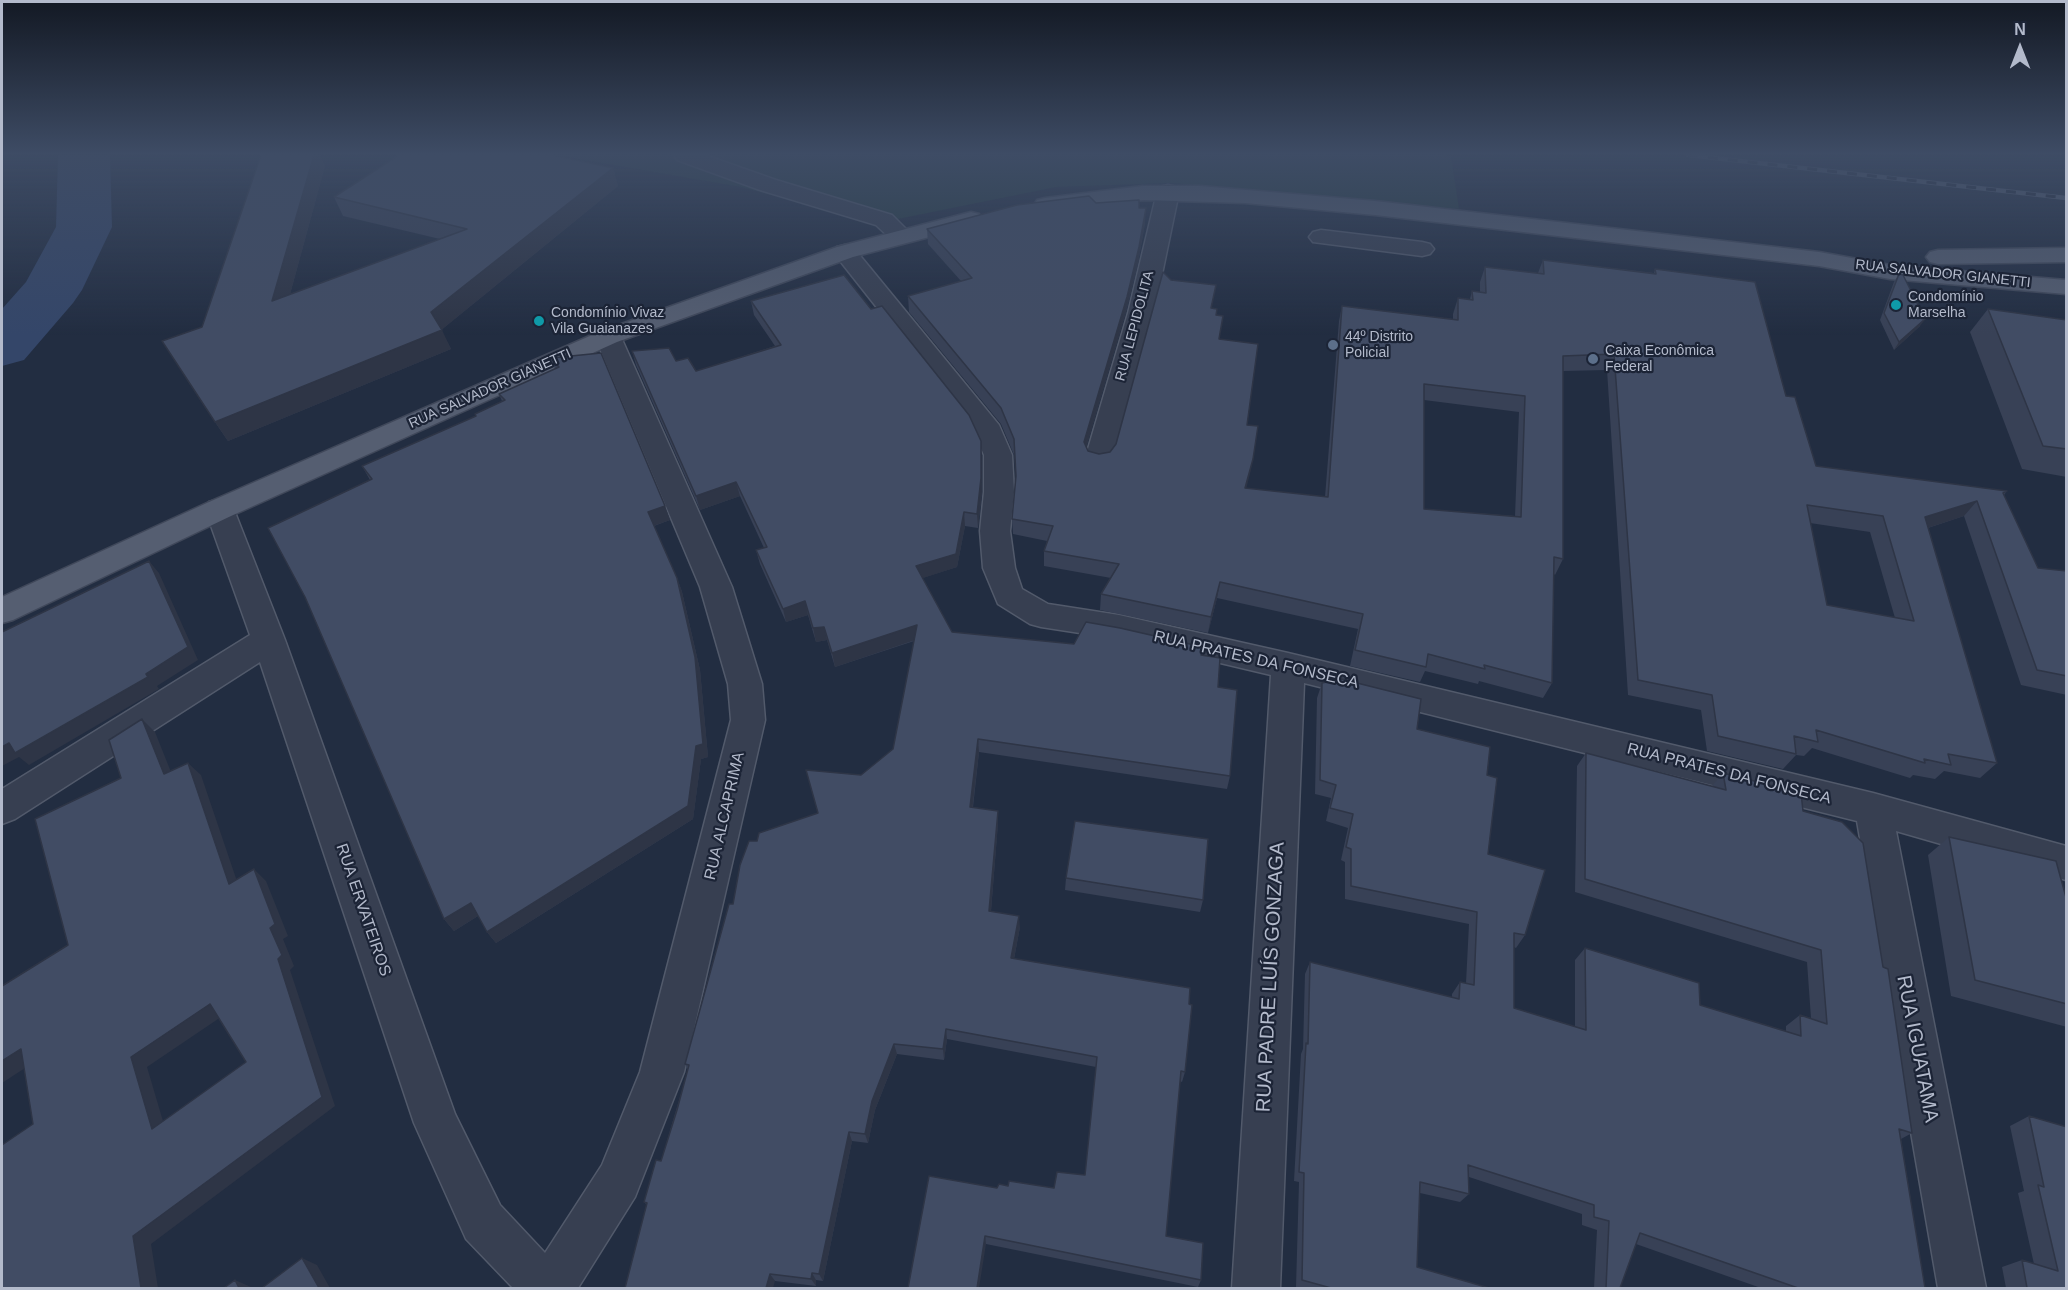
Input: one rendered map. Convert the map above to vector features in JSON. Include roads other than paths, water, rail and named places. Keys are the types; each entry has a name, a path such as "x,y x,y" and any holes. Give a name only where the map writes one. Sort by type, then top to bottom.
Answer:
{"main road":[{"name":"RUA SALVADOR GIANETTI","path":"1437,215 1819,259 1890,272 2067,287"},
{"name":"RUA SALVADOR GIANETTI","path":"2,611 220,509 608,337 845,252 901,236 989,216"},
{"name":"RUA SALVADOR GIANETTI","path":"1819,259 2067,255"}],"street":[{"path":"868,215 884,220 901,236"},
{"name":"RUA LEPIDOLITA","path":"1099,459 1141,313 1163,215"},
{"path":"1321,237 1422,249"},
{"name":"RUA PRATES DA FONSECA","path":"845,252 985,425 998,455 999,492 995,531 999,568 1009,596 1041,615 1119,627 1288,666 1873,809 2067,863"},
{"name":"RUA ALCAPRIMA","path":"550,1288 619,1181 663,1072 748,720 745,684 716,587 608,337"},
{"name":"RUA ERVATEIROS","path":"220,509 269,640 436,1124 483,1222 545,1288"},
{"path":"2,808 269,640"},
{"name":"RUA PADRE LUÍS GONZAGA","path":"1257,1288 1274,898 1288,666"},
{"name":"RUA IGUATAMA","path":"1873,809 1962,1288"}],"waterway":[{"path":"2,347 52,290 84,227 84,215"}],"place":[{"name":"Condomínio Marselha","path":"1896,305"},
{"name":"Condomínio Vivaz Vila Guaianazes","path":"539,321"},
{"name":"44º Distrito Policial","path":"1333,345"},
{"name":"Caixa Econômica Federal","path":"1593,359"}]}
